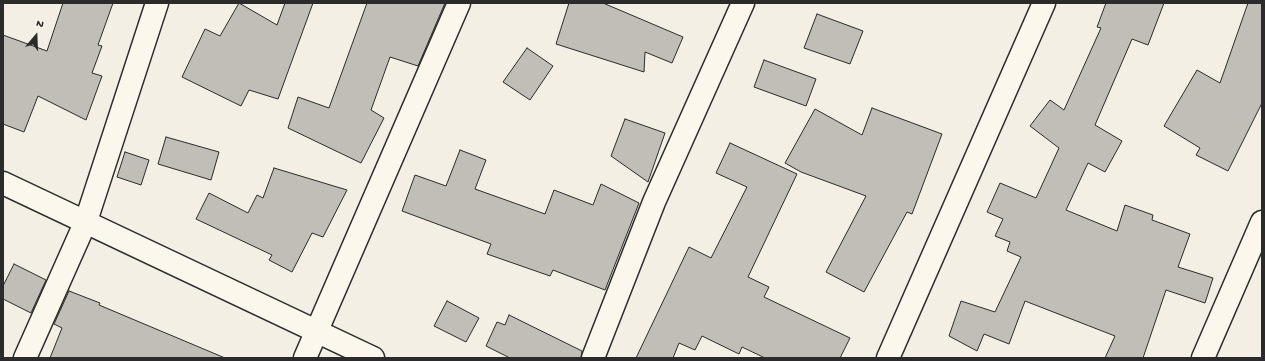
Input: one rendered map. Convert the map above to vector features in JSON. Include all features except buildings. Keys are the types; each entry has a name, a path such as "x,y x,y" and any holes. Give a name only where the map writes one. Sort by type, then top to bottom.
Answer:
{"street":[{"path":"25,358 86,222 157,3"},
{"path":"305,358 459,3"},
{"path":"593,358 654,202 743,3"},
{"path":"888,358 1044,3"},
{"path":"3,183 373,358"},
{"path":"1204,358 1262,222"}]}
